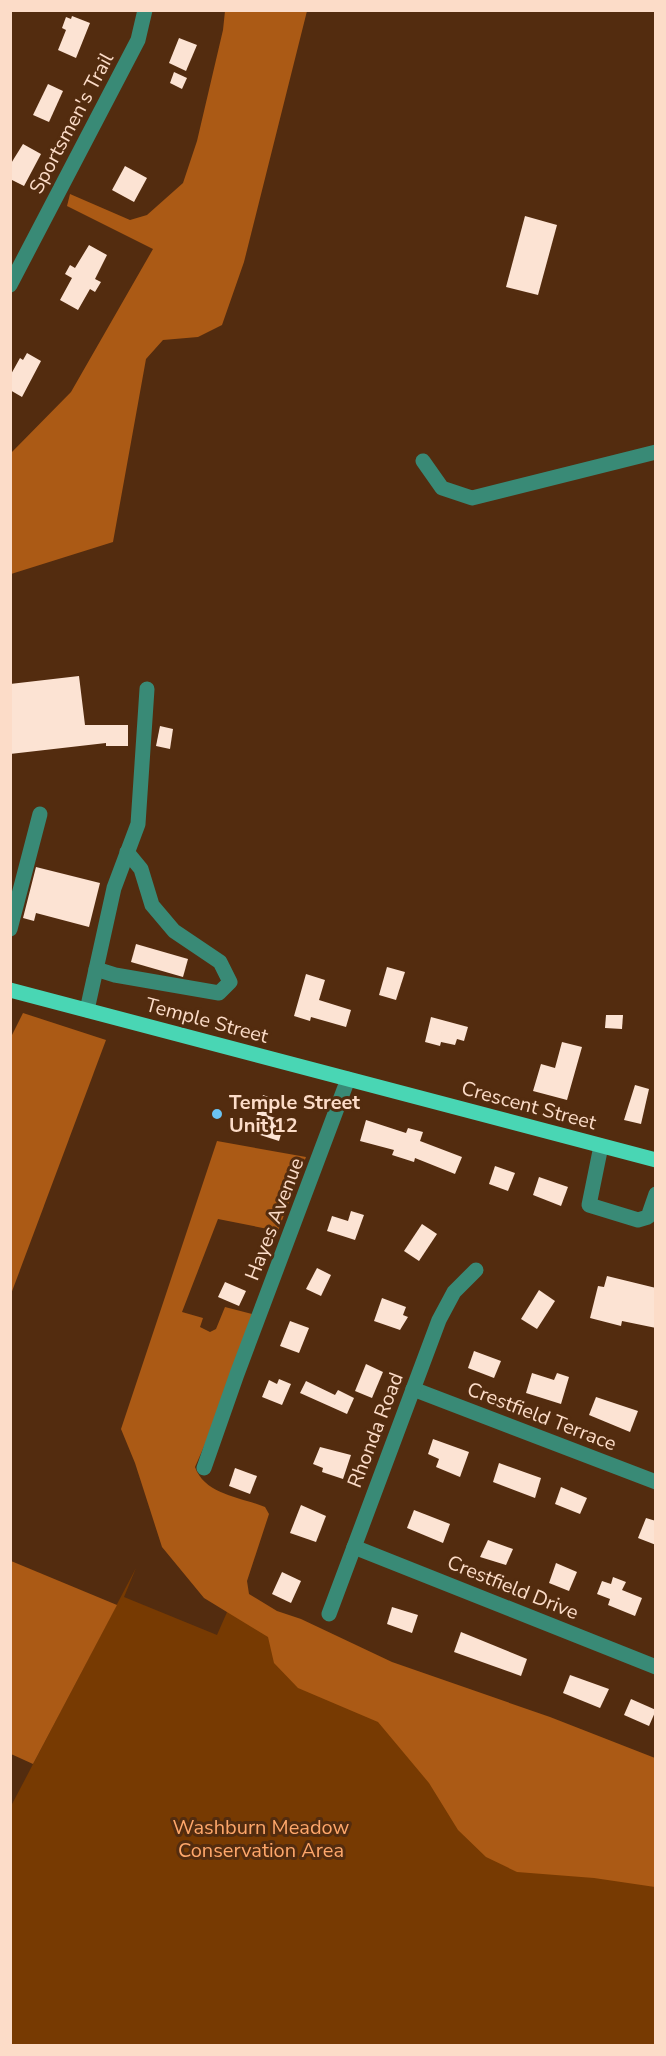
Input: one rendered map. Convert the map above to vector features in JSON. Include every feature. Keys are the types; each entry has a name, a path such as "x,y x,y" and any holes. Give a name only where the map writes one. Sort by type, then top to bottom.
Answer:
{"main road":[{"name":"Temple Street","path":"12,994 87,1010 392,1091"},
{"name":"Crescent Street","path":"392,1091 656,1160"}],"street":[{"name":"Sportsmen's Trail","path":"10,285 138,40 144,10"},
{"path":"423,461 442,488 472,498 656,452"},
{"path":"87,1010 114,888 138,824 147,689"},
{"path":"10,929 40,814"},
{"path":"96,969 115,975 219,993 230,982 220,962 174,931 152,905 141,869 127,852"},
{"name":"Hayes Avenue","path":"204,1468 348,1079"},
{"path":"601,1146 590,1204 638,1220 648,1217 656,1194"},
{"name":"Rhonda Road","path":"329,1614 446,1304 476,1270"},
{"name":"Crestfield Terrace","path":"413,1389 656,1482"},
{"name":"Crestfield Drive","path":"354,1546 656,1667"}],"green space":[{"name":"Washburn Meadow Conservation Area","path":"136,1568 124,1597 217,1635 231,1603 655,1767 655,2045 11,2045 10,1808"}],"shaded area":[{"path":"225,11 307,11 244,262 222,325 198,337 163,340 146,359 113,542 11,574 11,453 71,392 153,249 67,206 70,194 130,220 147,215 183,183 197,141 223,30"},
{"path":"23,1013 106,1040 11,1294 10,1039"},
{"path":"217,1141 306,1157 278,1231 218,1219 182,1312 203,1318 200,1327 210,1332 216,1329 225,1307 252,1314 230,1387 195,1467 207,1484 225,1494 265,1507 269,1514 247,1581 249,1594 277,1611 301,1619 392,1662 550,1717 655,1758 655,1887 594,1878 517,1872 486,1857 458,1830 429,1783 378,1722 298,1688 274,1663 268,1637 204,1598 162,1547 135,1463 121,1429"},
{"path":"11,1561 117,1605 33,1764 11,1754"}],"building":[{"path":"72,16 90,23 76,58 58,50 66,30 62,28 66,17 71,19"},
{"path":"179,38 197,45 186,71 169,63"},
{"path":"174,72 187,78 182,89 170,83"},
{"path":"48,84 63,91 49,122 33,115"},
{"path":"23,144 41,154 24,186 10,179 10,165"},
{"path":"125,166 147,178 134,202 112,190"},
{"path":"525,216 557,225 538,295 506,287"},
{"path":"89,245 107,255 95,279 101,282 95,292 90,289 78,310 60,300 72,278 65,274 70,265 75,268"},
{"path":"27,353 41,361 22,397 10,390 10,376 20,358 23,360"},
{"path":"79,676 85,725 128,725 128,746 106,746 106,743 10,754 10,684"},
{"path":"160,726 173,729 170,749 156,746"},
{"path":"36,867 100,883 89,927 36,913 34,921 23,918"},
{"path":"136,944 188,959 183,977 131,962"},
{"path":"387,967 405,972 396,1000 379,995"},
{"path":"306,974 325,980 319,1000 351,1010 346,1027 311,1017 310,1021 294,1016"},
{"path":"606,1015 623,1015 622,1029 605,1028"},
{"path":"431,1017 468,1027 464,1041 457,1039 455,1045 441,1042 440,1046 425,1042"},
{"path":"562,1042 582,1047 567,1100 533,1091 541,1064 555,1068"},
{"path":"635,1085 649,1089 641,1124 624,1120"},
{"path":"263,1095 274,1099 269,1116 285,1121 279,1141 251,1132"},
{"path":"366,1120 406,1133 408,1128 423,1132 420,1141 462,1157 455,1174 415,1158 414,1162 392,1155 394,1150 360,1141"},
{"path":"495,1166 515,1173 508,1191 489,1184"},
{"path":"539,1177 568,1187 561,1206 533,1195"},
{"path":"351,1211 364,1215 355,1240 327,1231 332,1216 348,1221"},
{"path":"422,1224 437,1234 419,1261 404,1251"},
{"path":"317,1268 331,1275 321,1296 306,1289"},
{"path":"607,1276 656,1288 656,1328 622,1321 621,1326 590,1318 598,1286 604,1287"},
{"path":"225,1282 246,1291 239,1306 218,1297"},
{"path":"539,1290 555,1301 537,1329 521,1319"},
{"path":"382,1298 406,1307 403,1315 408,1317 400,1330 374,1321"},
{"path":"290,1321 309,1328 299,1353 280,1346"},
{"path":"474,1351 501,1361 494,1378 468,1368"},
{"path":"366,1364 383,1372 372,1398 355,1391"},
{"path":"532,1373 554,1380 557,1373 569,1377 561,1404 526,1393"},
{"path":"279,1379 291,1384 282,1405 262,1397 269,1380 277,1384"},
{"path":"306,1381 335,1395 338,1390 354,1398 347,1414 300,1393"},
{"path":"596,1397 638,1411 630,1432 589,1415"},
{"path":"433,1439 469,1452 460,1477 436,1467 439,1459 428,1454"},
{"path":"320,1447 351,1455 343,1479 322,1472 323,1468 313,1464"},
{"path":"499,1463 541,1478 535,1498 493,1482"},
{"path":"235,1468 257,1476 250,1494 229,1486"},
{"path":"561,1487 587,1498 580,1514 555,1504"},
{"path":"301,1505 326,1516 316,1542 290,1533"},
{"path":"414,1510 450,1524 443,1543 407,1528"},
{"path":"646,1518 656,1521 656,1545 638,1538"},
{"path":"488,1540 513,1549 506,1565 480,1557"},
{"path":"556,1563 577,1572 569,1591 549,1583"},
{"path":"282,1572 301,1581 291,1603 272,1594"},
{"path":"613,1577 626,1582 622,1590 642,1598 635,1616 608,1605 610,1599 597,1594 602,1581 611,1584"},
{"path":"392,1607 418,1615 412,1633 387,1624"},
{"path":"461,1632 527,1659 521,1676 454,1652"},
{"path":"570,1675 609,1689 600,1708 563,1693"},
{"path":"631,1699 656,1710 649,1726 624,1715"}],"place":[{"name":"Temple Street Unit 12","path":"217,1114"}]}
